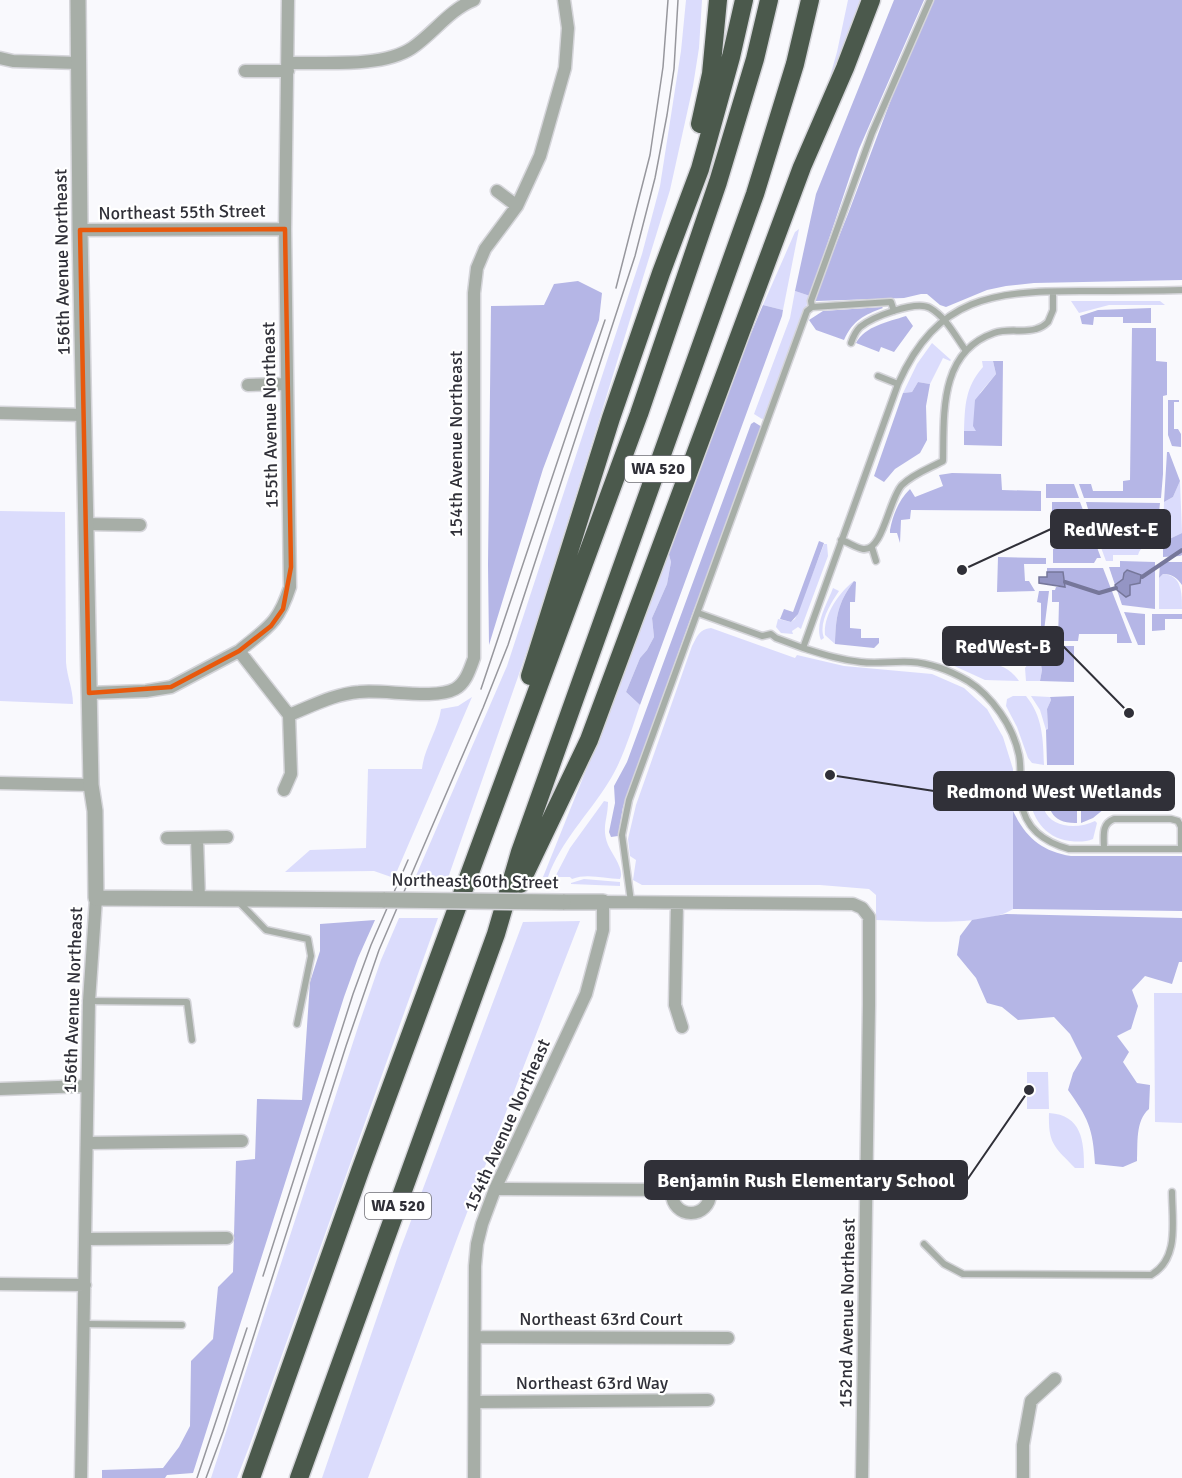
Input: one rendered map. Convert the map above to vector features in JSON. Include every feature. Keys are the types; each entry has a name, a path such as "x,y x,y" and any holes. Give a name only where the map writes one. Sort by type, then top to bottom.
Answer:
{"highway":[{"path":"661,273 705,106 715,42 718,0"},
{"path":"469,873 611,417 700,169 744,0"},
{"name":"WA 520","path":"251,1478 368,1149 639,414 718,182 755,59 769,0"},
{"name":"WA 520","path":"299,1478 496,934 520,852 755,194 795,64 810,0"},
{"path":"496,934 589,740 802,167 845,68 871,0"}],"street":[{"name":"156th Avenue Northeast","path":"78,0 89,693 96,898 89,1001 87,1239 81,1478"},
{"name":"155th Avenue Northeast","path":"89,693 146,691 171,687 239,651 271,626 283,609 290,586 285,229 288,0"},
{"path":"244,71 376,61 397,56 413,47 460,6 474,0"},
{"name":"154th Avenue Northeast","path":"289,715 351,693 441,693 455,689 466,678 474,658 474,293 477,268 485,249 517,206 540,156 565,68 568,28 564,0"},
{"path":"0,58 13,61 78,63"},
{"path":"497,191 517,206"},
{"name":"Northeast 55th Street","path":"80,231 285,229"},
{"path":"248,385 287,384"},
{"path":"0,413 84,415"},
{"path":"86,524 140,525"},
{"path":"239,651 289,715 291,774 284,790"},
{"path":"0,783 91,785"},
{"path":"167,838 227,837"},
{"path":"197,838 199,899"},
{"name":"Northeast 60th Street","path":"96,898 853,904"},
{"name":"154th Avenue Northeast","path":"474,1478 477,1244 495,1189 586,994 603,930 603,902"},
{"path":"677,903 675,1005 682,1027"},
{"name":"152nd Avenue Northeast","path":"853,904 862,908 868,917 869,942 862,1478"},
{"path":"0,1089 87,1086"},
{"path":"88,1143 242,1141"},
{"path":"495,1189 672,1191"},
{"path":"87,1239 227,1238"},
{"path":"0,1284 86,1285"},
{"name":"Northeast 63rd Court","path":"475,1337 728,1338"},
{"path":"1023,1478 1023,1445 1031,1401 1055,1379"},
{"name":"Northeast 63rd Way","path":"475,1402 708,1400"}],"lane":[{"path":"812,307 811,301 872,133 930,0"},
{"path":"803,648 898,384 913,354 944,320 955,312 983,299 1016,293 1182,290"},
{"path":"841,540 863,549 872,548 878,542 887,513 901,486 943,461 946,390 953,369 971,346 994,333 1014,329 1036,329 1048,322 1053,310 1053,292"},
{"path":"631,902 622,835 629,800 807,311 812,307 891,302 894,311"},
{"path":"850,343 861,326 880,316 917,305 929,307 944,320 966,351"},
{"path":"1048,322 1054,328"},
{"path":"878,376 898,384"},
{"path":"872,548 876,561"},
{"path":"698,613 762,636 771,634 776,638 830,657 861,662 913,662 942,668 968,681 999,710 1011,733 1019,753 1021,800 1029,824 1039,836 1056,845 1069,849 1104,849 1182,849 1181,828 1178,821 1171,819 1114,819 1107,821 1104,827 1104,849"},
{"path":"237,900 266,930 308,939 310,956 297,1024"},
{"path":"89,1001 187,1002 192,1040"},
{"path":"924,1244 944,1264 963,1274 1151,1275 1167,1261 1172,1249 1172,1192"},
{"path":"85,1324 182,1325"}],"highlighted area":[{"path":"285,229 291,567 283,609 271,626 239,651 171,687 89,693 80,230"}],"shaded area":[{"path":"686,0 702,0 699,48 670,190 535,628 448,878 415,878 507,666 642,254 660,186 681,51"},
{"path":"848,0 865,0 817,122 837,52"},
{"path":"894,0 924,0 859,149 810,296 795,291 816,194"},
{"path":"934,0 1182,0 1182,280 1034,283 1006,286 987,290 946,307 927,294 904,298 816,301 816,294 898,81"},
{"path":"799,229 783,310 763,305 795,232"},
{"path":"578,281 602,293 599,320 543,469 489,645 491,306 544,305 554,284"},
{"path":"795,291 810,296 765,418 762,419 754,414 790,318"},
{"path":"1071,301 1160,301 1165,305 1109,305 1079,313"},
{"path":"763,305 783,310 782,316 640,705 626,692 640,658 654,637 652,618 667,584 671,562 668,551 714,420"},
{"path":"882,307 855,323 844,340 816,330 809,320 823,311"},
{"path":"1151,308 1151,323 1123,323 1123,317 1094,317 1093,325 1082,324 1080,316 1098,310"},
{"path":"906,316 913,326 894,352 881,347 879,352 856,343 865,332"},
{"path":"1132,328 1156,328 1156,361 1167,362 1167,395 1163,396 1161,498 1084,498 1079,484 1091,484 1093,491 1123,491 1123,481 1130,480"},
{"path":"932,343 951,360 943,358 930,384 918,382 912,392 903,393 917,364"},
{"path":"982,361 993,361 996,374 980,393 976,432 964,431 969,389 983,367"},
{"path":"993,361 1003,361 1002,446 964,445 964,431 976,431 973,426 975,400 996,374"},
{"path":"918,382 930,384 926,406 927,440 920,453 895,469 884,482 874,476 903,393 912,392"},
{"path":"1168,400 1179,400 1179,402 1174,402 1174,429 1178,429 1181,434 1181,447 1172,446 1168,435"},
{"path":"754,422 762,427 623,807 618,836 611,837 609,832 615,803 614,786 627,762 751,424"},
{"path":"1167,452 1169,452 1180,481 1173,497 1164,502"},
{"path":"1001,474 1002,490 1041,491 1041,511 911,510 910,519 901,520 900,543 897,533 890,533 890,530 903,498 910,489 915,497 943,486 939,475"},
{"path":"1180,481 1182,533 1163,542 1164,502 1173,497"},
{"path":"1046,484 1074,484 1079,498 1046,498"},
{"path":"1052,502 1080,502 1101,558 1097,558 1094,563 1053,563 1053,549 1059,548 1059,520 1052,520"},
{"path":"1086,502 1160,503 1159,513 1142,511 1093,526"},
{"path":"1150,510 1159,513 1159,543 1146,546 1138,555 1113,555 1113,561 1106,561 1093,526"},
{"path":"0,511 65,512 66,662 73,704 0,701"},
{"path":"1182,533 1182,555 1163,557 1163,542"},
{"path":"819,541 824,543 798,614 791,622 780,619 784,609 793,612"},
{"path":"824,544 827,544 828,556 801,629 798,627 792,631 793,634 781,633 776,627 778,619 791,622 795,619"},
{"path":"668,551 671,562 667,584 652,618 654,637 640,658 626,692 640,705 626,745 608,783 567,840 548,877 543,877 611,708"},
{"path":"998,557 1046,558 1046,564 1024,564 1025,581 1029,581 1035,591 997,592"},
{"path":"1120,561 1155,562 1155,609 1122,605 1117,590 1121,592 1129,589 1130,584 1140,583 1135,572 1115,585 1109,567 1120,567"},
{"path":"1160,562 1182,562 1182,585 1176,578 1169,575 1163,574 1159,578"},
{"path":"1047,568 1103,568 1132,643 1117,643 1117,634 1079,634 1078,641 1058,641 1059,602 1052,602 1052,590 1056,587 1065,587 1063,572 1047,572"},
{"path":"1127,570 1141,575 1140,583 1130,585 1130,595 1126,597 1117,590 1115,585 1123,579"},
{"path":"1047,572 1063,572 1065,587 1039,583 1039,577 1047,577"},
{"path":"1163,574 1174,578 1180,586 1182,609 1159,609 1159,578"},
{"path":"854,581 838,611 835,644 825,635 829,612 843,591"},
{"path":"854,581 856,582 855,602 850,602 850,628 861,629 861,638 879,638 879,643 874,648 835,644 838,611"},
{"path":"833,588 839,591 826,613 823,626 824,638 821,640 820,620"},
{"path":"1039,591 1049,591 1044,631 1041,631 1041,603 1037,602"},
{"path":"1124,612 1145,614 1145,645 1138,645"},
{"path":"1152,614 1182,614 1182,619 1165,619 1165,630 1152,631"},
{"path":"711,628 795,658 797,655 844,666 932,674 964,688 987,709 1003,737 1013,769 1013,909 1001,915 967,921 876,920 876,895 869,889 820,885 642,885 633,880 636,860 630,856 628,839 636,805 692,646 701,632"},
{"path":"1047,636 1053,636 1053,646 1074,646 1074,682 1040,681 1042,670 1038,650"},
{"path":"1038,650 1042,670 1040,681 1026,681 1025,668"},
{"path":"951,661 997,665 1013,673 1019,681 985,680 950,664"},
{"path":"1013,696 1026,696 1036,712 1042,737 1044,765 1032,763 1028,758 1017,727 1006,706 1007,699"},
{"path":"1031,696 1050,697 1047,709 1048,730 1046,730 1040,710"},
{"path":"1074,696 1074,765 1047,765 1046,730 1048,729 1047,709 1050,697"},
{"path":"472,697 394,878 374,871 285,872 310,850 366,848 368,769 422,769 441,709 458,706"},
{"path":"1044,779 1043,802 1048,816 1066,826 1089,824 1095,821 1097,823 1093,839 1079,842 1061,839 1040,824 1032,809 1029,791 1035,782"},
{"path":"1047,779 1074,779 1077,823 1060,820 1054,816 1048,803"},
{"path":"604,801 608,802 606,839 621,871 620,879 590,876 572,879 555,877 570,848"},
{"path":"1081,805 1083,809 1104,809 1093,818 1081,823"},
{"path":"1013,811 1029,836 1043,847 1061,854 1071,856 1182,856 1182,911 1013,909"},
{"path":"584,879 620,882 620,886 571,884"},
{"path":"1006,914 1182,918 1182,962 1179,962 1172,984 1145,976 1132,990 1138,1006 1131,1029 1117,1036 1129,1052 1123,1062 1137,1083 1150,1085 1149,1109 1139,1126 1137,1161 1123,1167 1095,1164 1091,1132 1080,1108 1068,1090 1073,1073 1082,1058 1070,1034 1054,1017 1018,1020 1002,1007 987,1003 976,978 957,955 960,936 972,920"},
{"path":"399,918 438,918 237,1478 211,1478 359,1024 381,960"},
{"path":"375,920 344,997 193,1473 167,1475 165,1478 102,1478 102,1470 163,1468 179,1447 190,1426 191,1361 213,1339 218,1287 233,1272 236,1161 255,1159 257,1099 302,1100 310,982 320,951 320,924"},
{"path":"580,921 458,1236 368,1478 322,1478 400,1250 523,922"},
{"path":"1154,993 1182,993 1182,1123 1155,1122"},
{"path":"1027,1072 1048,1072 1049,1109 1027,1109"},
{"path":"1049,1113 1060,1115 1075,1124 1082,1139 1084,1168 1075,1168 1054,1145 1050,1132"}],"waterway":[{"path":"1142,577 1182,550"},
{"path":"1065,582 1099,593 1116,588"}],"tram line":[{"path":"616,288 650,155 663,67 668,0"},
{"path":"206,1478 223,1432 346,1046 379,950 508,645 635,256 655,178 667,115 674,69 678,0"},
{"path":"481,689 605,320"},
{"path":"263,1276 353,994 371,945 408,860"},
{"path":"197,1478 247,1328"}],"place":[{"name":"RedWest-E","path":"962,570"},
{"name":"RedWest-B","path":"1129,713"},
{"name":"Redmond West Wetlands","path":"830,775"},
{"name":"Benjamin Rush Elementary School","path":"1029,1090"}]}
